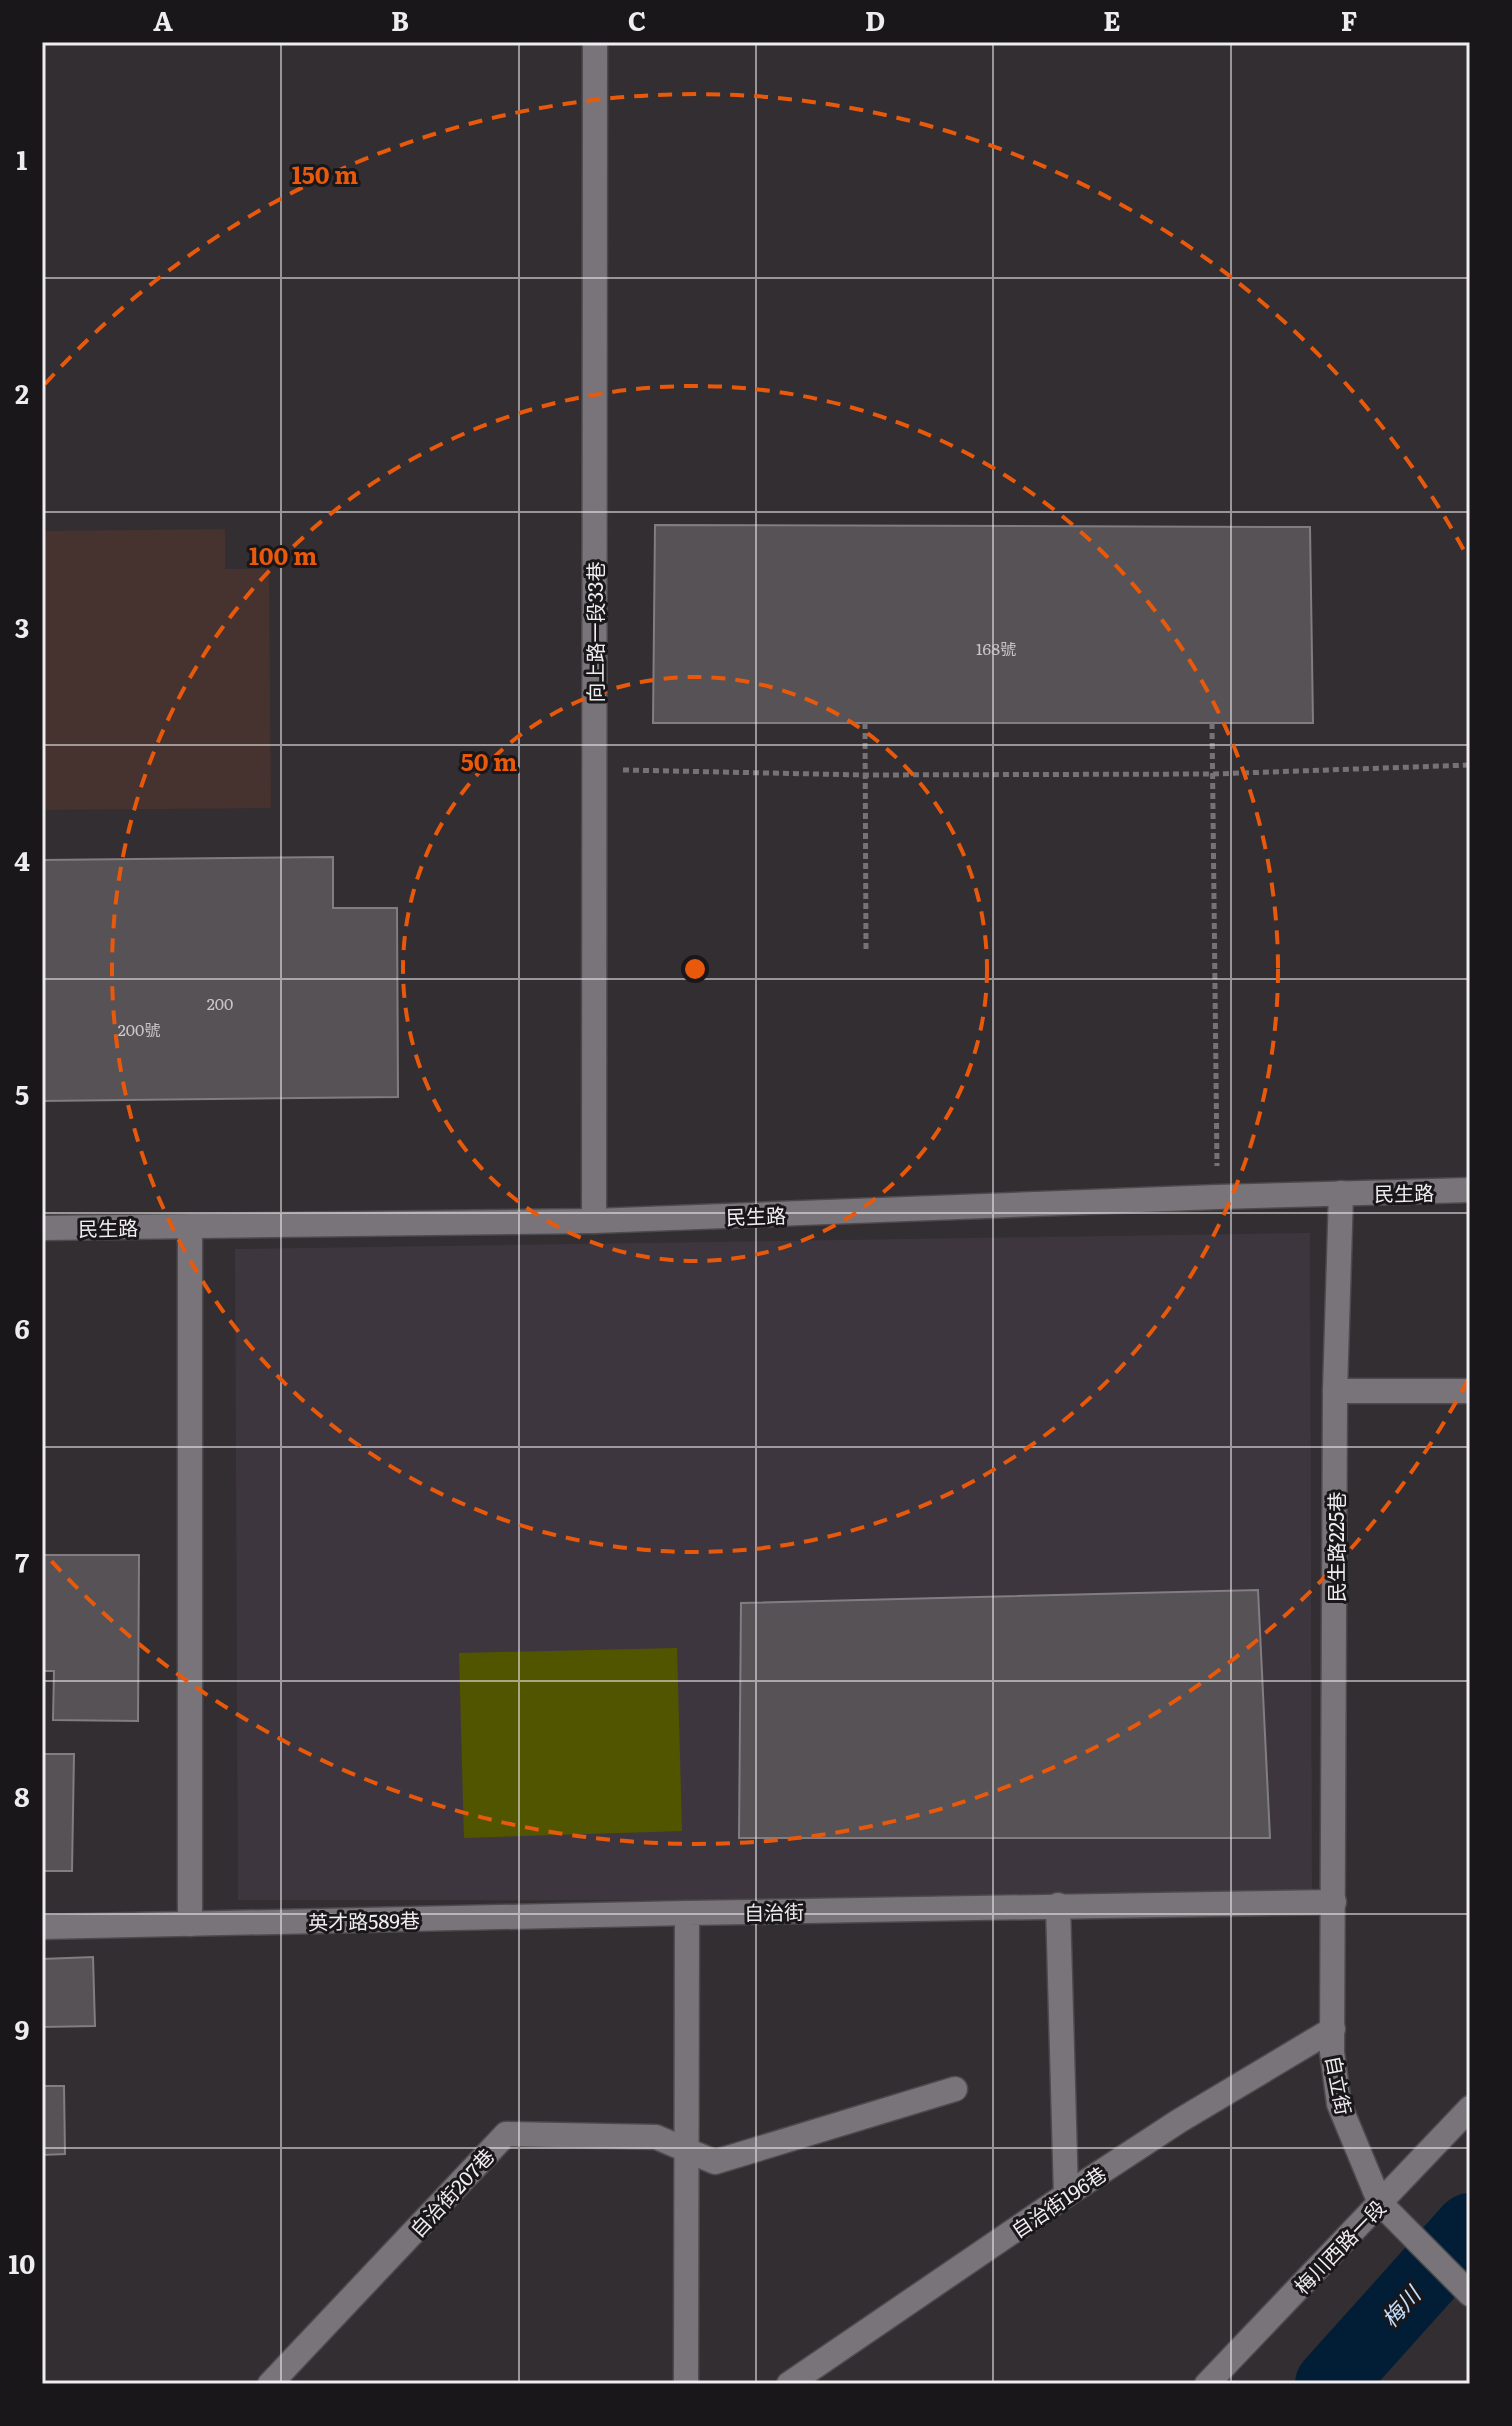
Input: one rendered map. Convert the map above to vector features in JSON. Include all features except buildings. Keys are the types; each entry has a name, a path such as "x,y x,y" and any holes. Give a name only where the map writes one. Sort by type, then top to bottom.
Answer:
{"street":[{"name":"向上路一段33巷","path":"594,1221 595,42"},
{"name":"民生路","path":"42,1228 594,1221 1470,1190"},
{"name":"民生路225巷","path":"1334,1902 1335,1391 1341,1193"},
{"path":"190,1226 190,1924"},
{"path":"1335,1391 1470,1391"},
{"name":"自治街","path":"687,1913 1334,1902"},
{"name":"自立街","path":"1334,1902 1332,2052 1339,2104 1380,2203 1470,2294"},
{"path":"1058,1905 1066,2195"},
{"path":"686,2384 687,1913"},
{"name":"英才路589巷","path":"42,1927 687,1913"},
{"name":"自治街196巷","path":"789,2384 1179,2121 1333,2029"},
{"name":"自治街207巷","path":"270,2384 506,2134 656,2137 715,2162 955,2089"},
{"name":"梅川西路一段","path":"1207,2384 1470,2108"}],"path":[{"path":"865,723 866,949"},
{"path":"1212,723 1217,1197"},
{"path":"594,769 865,775 1213,774 1470,765"}],"shaded area":[{"path":"225,529 225,569 269,569 271,808 42,810 42,531"},
{"path":"1310,1233 1312,1901 238,1900 235,1249"},
{"path":"677,1648 682,1831 464,1838 459,1653"}],"waterway":[{"name":"梅川","path":"1330,2384 1470,2228"}]}
